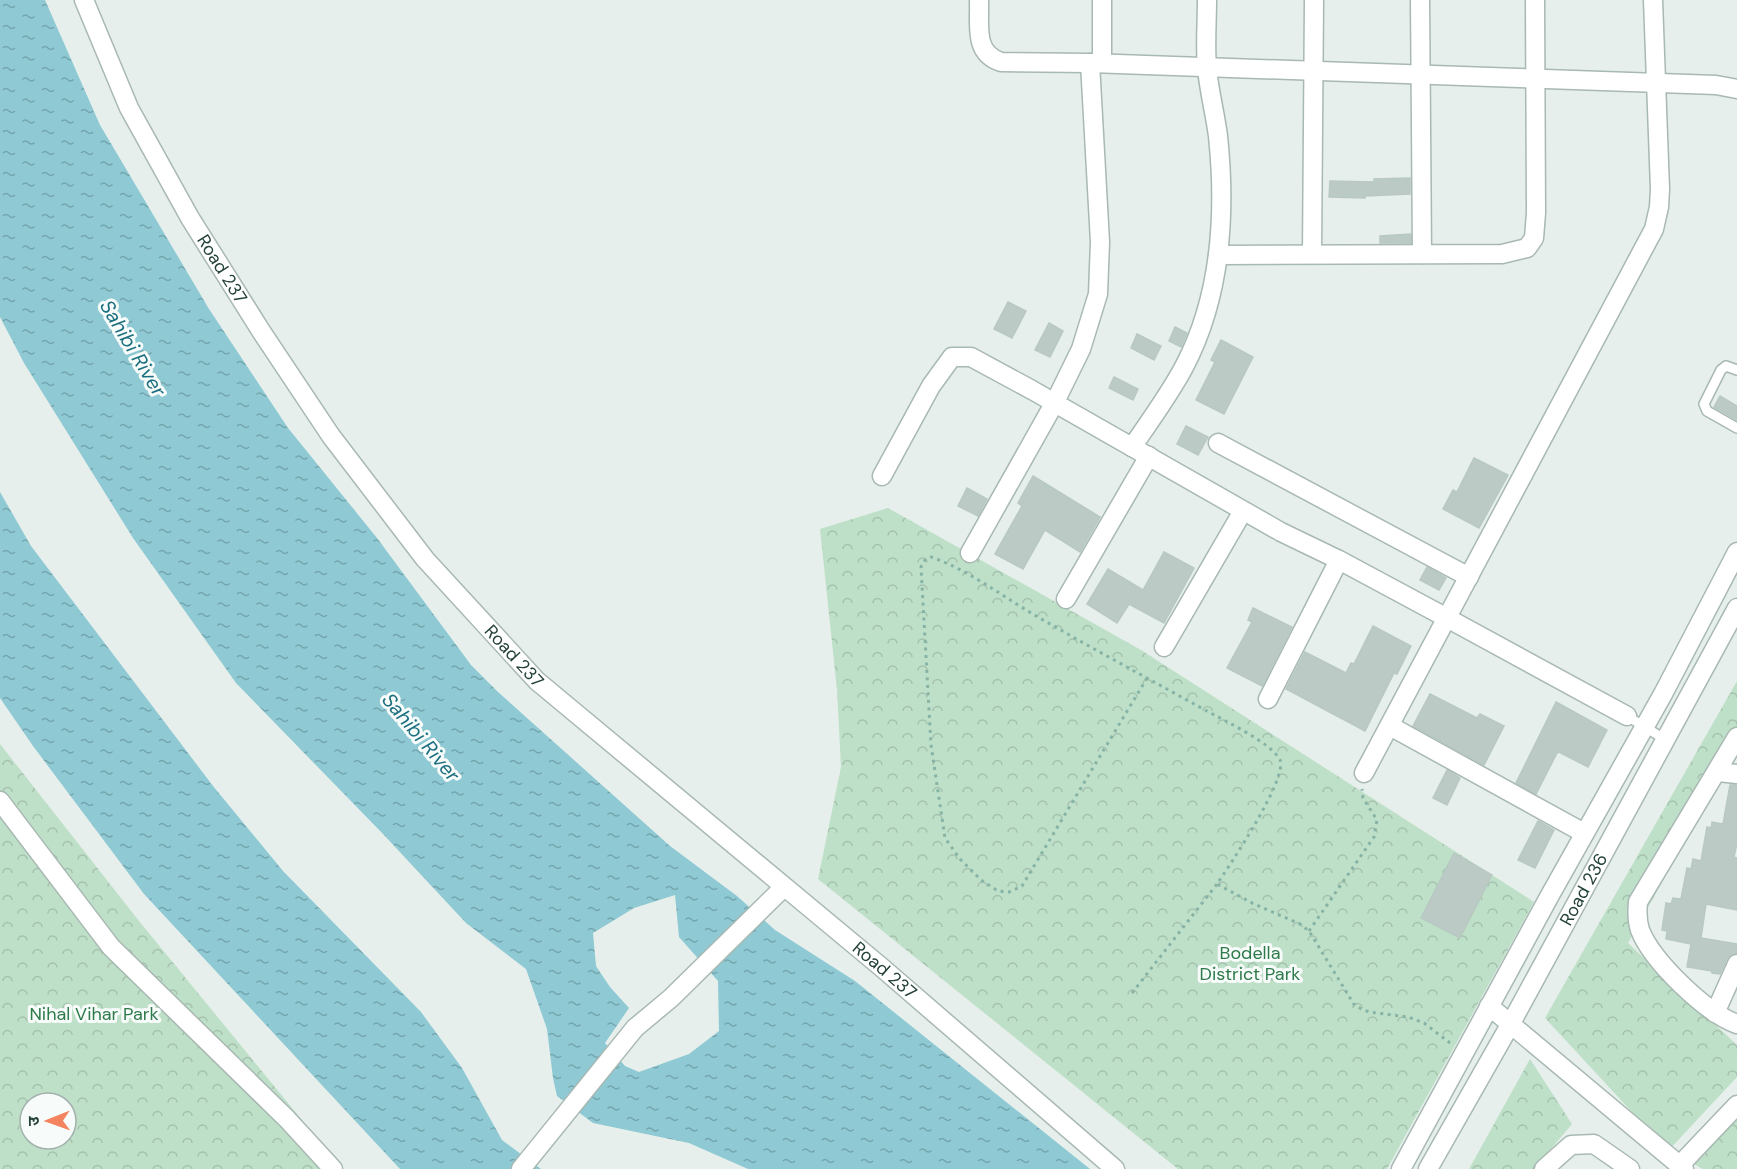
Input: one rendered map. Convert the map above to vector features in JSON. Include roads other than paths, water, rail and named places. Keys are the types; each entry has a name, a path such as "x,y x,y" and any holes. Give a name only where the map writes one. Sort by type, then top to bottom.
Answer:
{"street":[{"name":"Road 237","path":"84,0 129,108 190,218 331,436 425,559 537,681 880,966 1115,1169"},
{"path":"979,0 981,47 989,58 1001,62 1096,63 1716,85 1737,88"},
{"path":"970,553 1055,402 1081,349 1098,294 1100,242 1096,63 1102,0"},
{"path":"1132,447 1166,399 1185,366 1199,334 1216,272 1220,165 1218,135 1207,67 1207,0"},
{"path":"1312,254 1314,0"},
{"path":"1420,0 1422,254"},
{"path":"1218,255 1502,254 1527,248 1534,238 1536,213 1535,0"},
{"path":"1364,773 1654,229 1660,189 1653,0"},
{"path":"882,476 931,386 952,357 971,357 1055,402 1243,511 1448,618 1627,716"},
{"path":"1218,443 1469,577"},
{"path":"1066,599 1149,456"},
{"path":"1164,647 1243,511"},
{"path":"1268,699 1339,560"},
{"path":"1401,1169 1734,563"},
{"name":"Road 236","path":"1428,1169 1510,1025 1737,608"},
{"path":"1390,726 1584,833"},
{"path":"1737,737 1638,902 1637,915 1641,931 1657,959 1714,1013 1724,1020 1737,1024"},
{"path":"1718,772 1737,774"},
{"path":"0,801 111,946 287,1119 333,1169"},
{"path":"526,1163 635,1028 671,998 784,887"},
{"path":"1714,1013 1737,964"},
{"path":"1490,1006 1675,1166 1737,1105"},
{"path":"1544,1169 1571,1145 1594,1144 1630,1169"}],"lane":[{"path":"1737,370 1726,366 1721,370 1704,404 1707,411 1737,428"},
{"path":"1627,716 1666,740"}],"water":[{"name":"Sahibi River","path":"0,0 45,0 100,125 209,309 288,428 377,538 471,665 498,692 670,846 737,896 775,930 855,981 1090,1169 748,1169 689,1143 593,1123 557,1096 547,1029 526,969 466,923 236,683 133,538 24,363 0,317","holes":["675,895 679,937 718,981 719,1031 689,1054 639,1072 625,1066 605,1043 629,1008 610,987 596,966 593,933 634,908"]},
{"path":"0,492 31,546 213,786 283,871 421,1012 462,1068 502,1140 541,1169 400,1169 144,894 33,746 0,698"}],"park label":[{"name":"Bodella District Park","path":"1250,963"},
{"name":"Nihal Vihar Park","path":"94,1014"}]}
